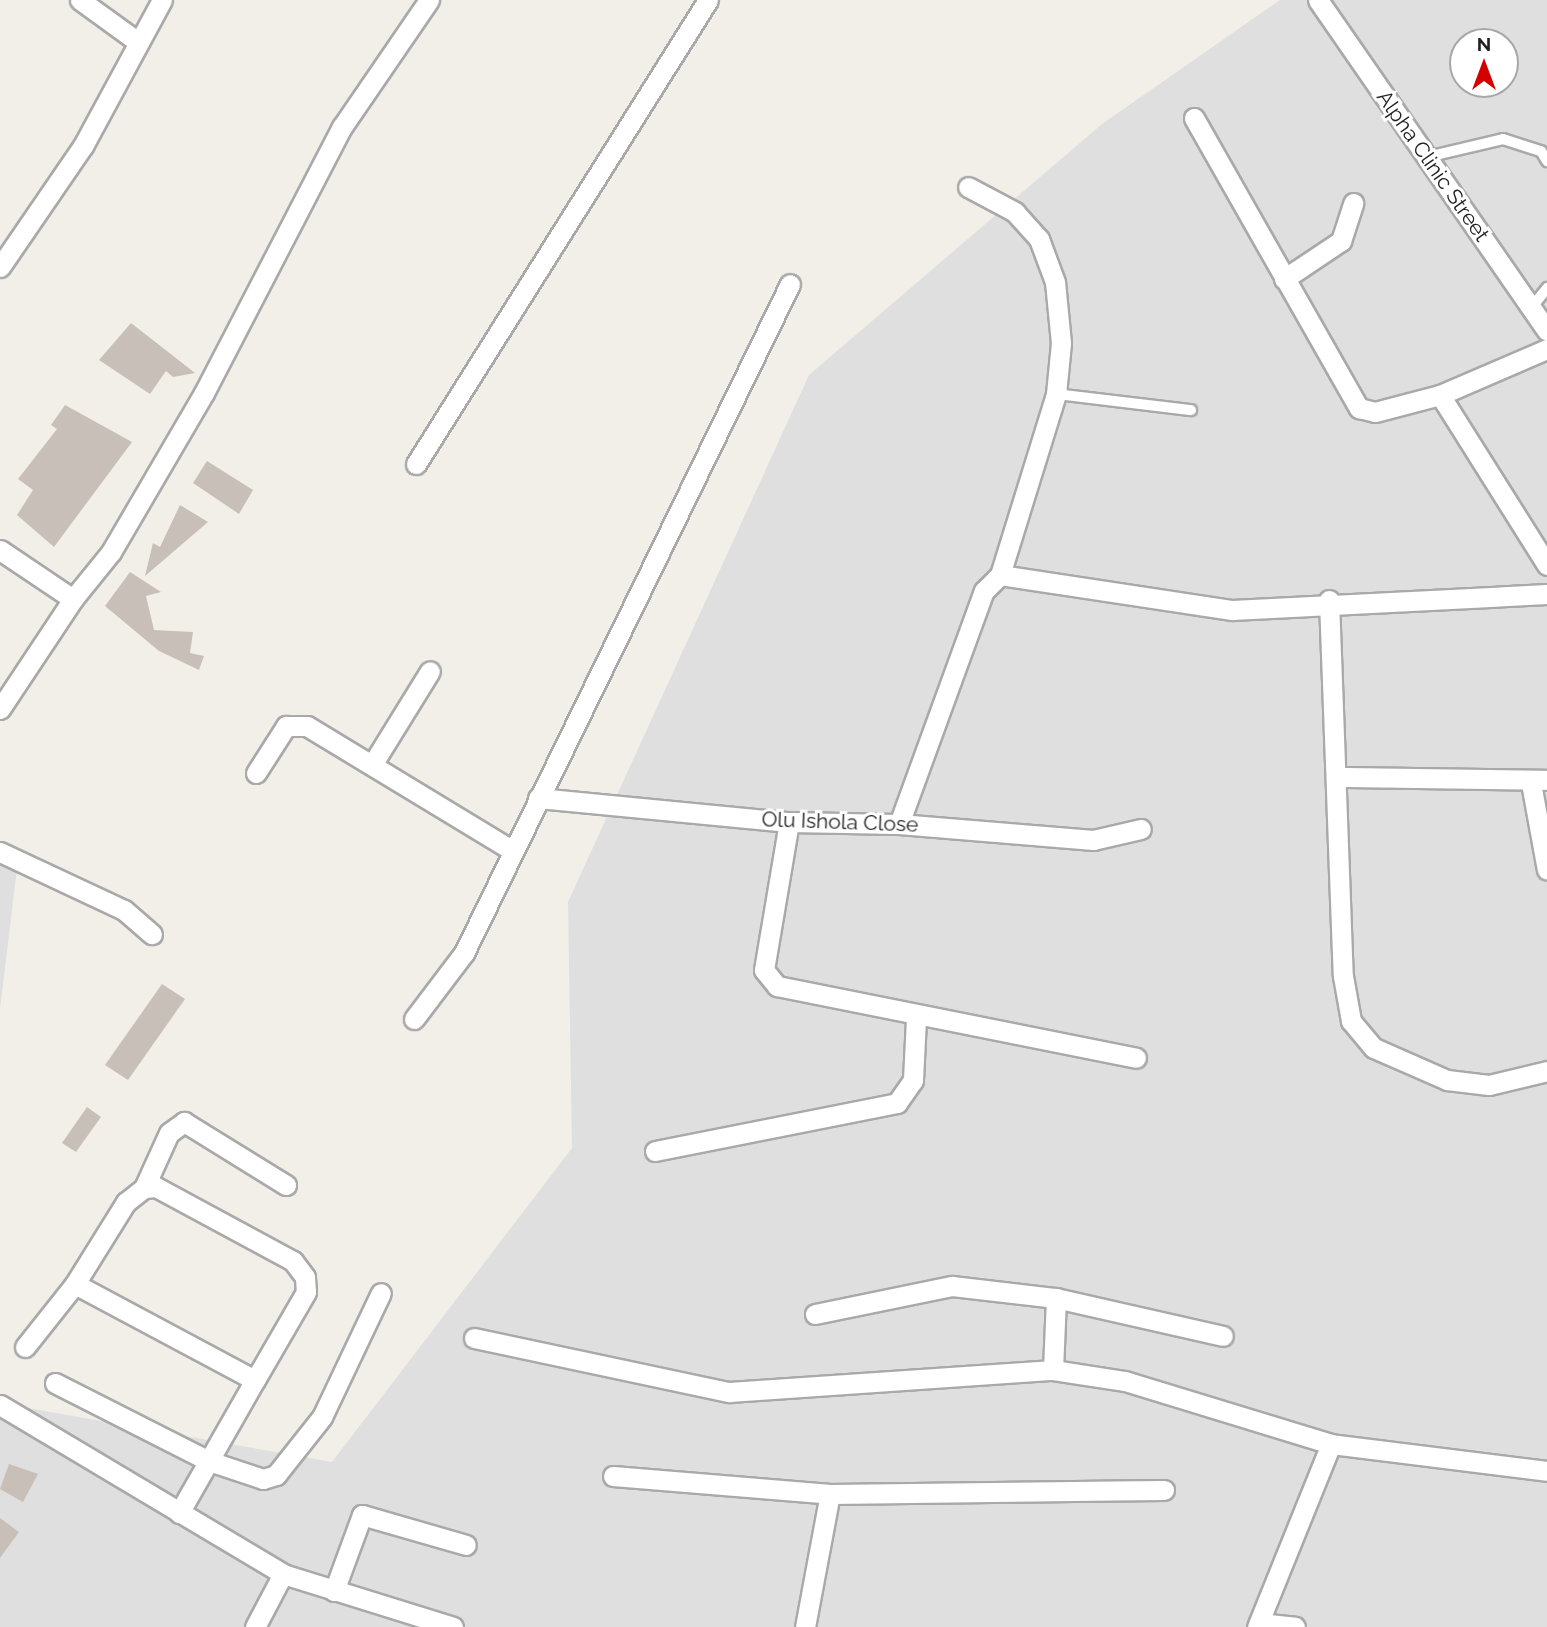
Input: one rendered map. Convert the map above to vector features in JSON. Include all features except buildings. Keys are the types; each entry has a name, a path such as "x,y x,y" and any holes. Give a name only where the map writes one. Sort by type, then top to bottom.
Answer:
{"street":[{"path":"80,0 138,42"},
{"path":"0,267 76,157 162,0"},
{"path":"0,709 73,599 111,552 204,393 342,127 429,0"},
{"path":"416,464 708,0"},
{"name":"Alpha Clinic Street","path":"1318,0 1547,331"},
{"path":"1194,118 1359,408 1375,412 1440,395 1547,349"},
{"path":"899,824 984,591 1000,575 1056,394 1061,343 1055,282 1039,239 1015,212 968,187"},
{"path":"1284,279 1341,241 1353,203"},
{"path":"414,1019 464,953 510,849 656,570 790,284"},
{"path":"1440,395 1547,565"},
{"path":"0,551 73,599"},
{"path":"1000,575 1231,610 1329,600 1547,594"},
{"path":"1329,600 1338,777 1343,976 1358,1035 1400,1063 1465,1084 1547,1071"},
{"path":"372,765 430,671"},
{"path":"256,773 286,726 297,724 372,765 510,849"},
{"path":"1338,777 1539,781 1547,870"},
{"name":"Olu Ishola Close","path":"538,798 789,822 899,824 1093,840 1141,830"},
{"path":"789,822 767,980 916,1018 1136,1058"},
{"path":"0,852 124,910 152,934"},
{"path":"655,1151 897,1102 913,1080 916,1018"},
{"path":"25,1347 75,1284 126,1202 144,1188 169,1133 184,1122 286,1185"},
{"path":"144,1188 156,1187 293,1261 305,1278 306,1292 179,1513"},
{"path":"75,1284 255,1380"},
{"path":"815,1314 952,1286 1056,1298 1223,1335"},
{"path":"55,1383 209,1461 263,1479 276,1475 323,1417 381,1293"},
{"path":"1053,1370 1056,1298"},
{"path":"474,1339 729,1392 1053,1370 1125,1381 1331,1444 1547,1471"},
{"path":"0,1405 283,1574 453,1627"},
{"path":"1295,1627 1258,1625 1331,1444"},
{"path":"613,1476 830,1494 1164,1490"},
{"path":"805,1627 830,1494"},
{"path":"334,1591 362,1515 466,1545"},
{"path":"255,1627 283,1574"}],"lane":[{"path":"1427,157 1503,139 1541,151 1547,161"},
{"path":"1531,308 1547,289"},
{"path":"1056,394 1191,410"}],"shaded area":[{"path":"1280,0 1547,0 1547,1627 0,1627 0,1403 332,1462 572,1148 568,902 809,375 1102,124"},
{"path":"19,852 0,1009 0,857"}]}
